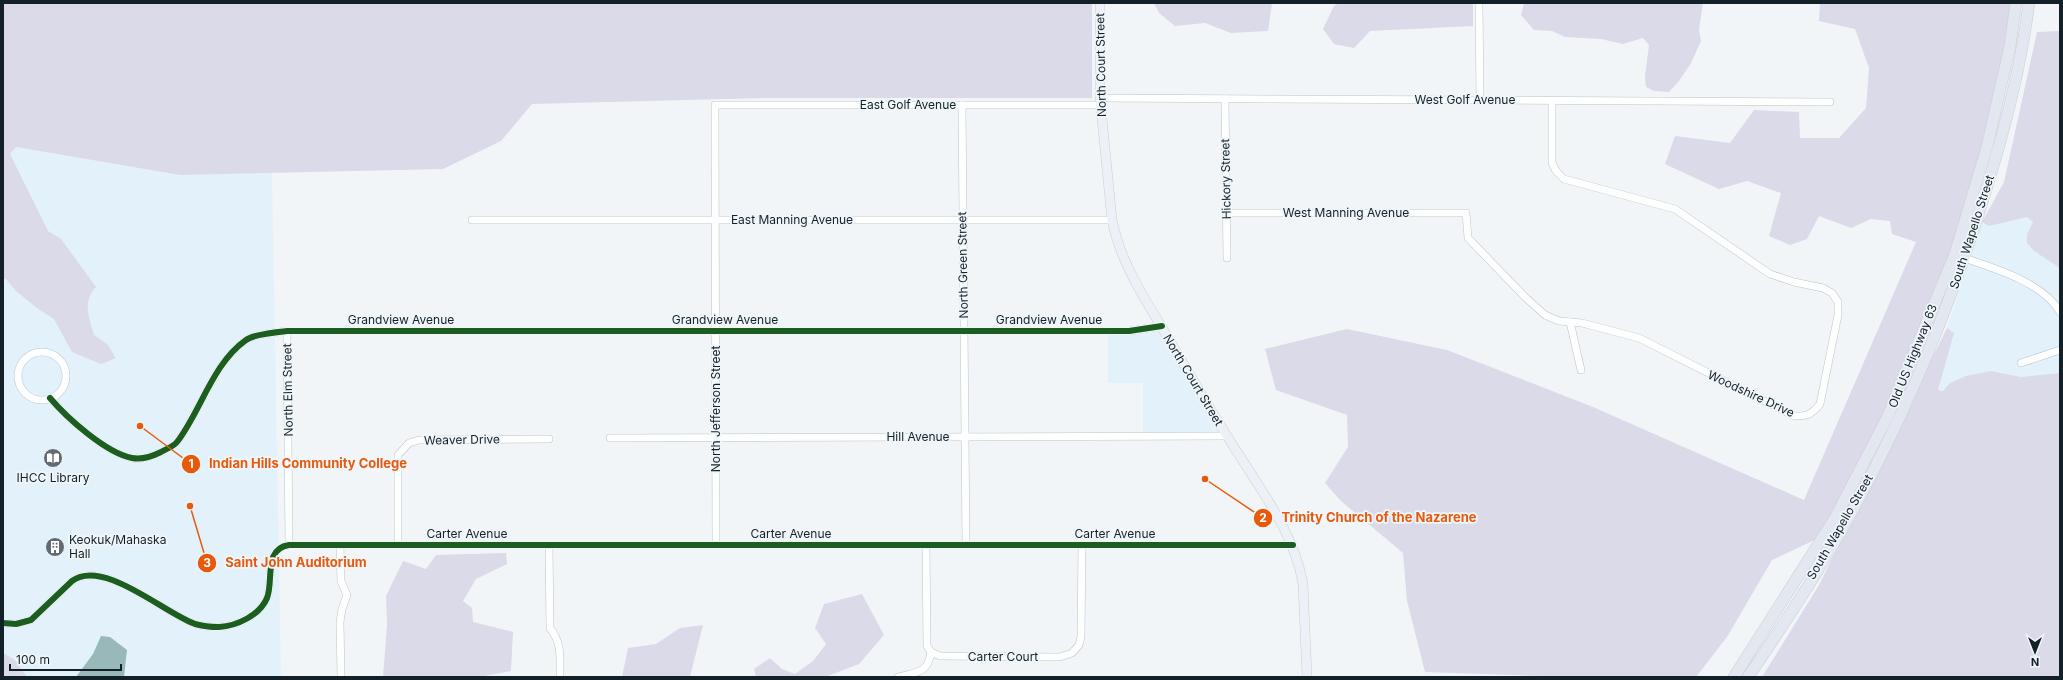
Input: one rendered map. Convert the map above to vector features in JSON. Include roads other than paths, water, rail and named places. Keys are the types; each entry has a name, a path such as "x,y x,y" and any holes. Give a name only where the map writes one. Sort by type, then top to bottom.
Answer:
{"highway":[{"name":"Old US Highway 63","path":"1734,677 1835,518 1887,418 1955,254 1987,147 2010,46 2016,3"},
{"name":"South Wapello Street","path":"1748,677 1839,534 1900,417 1965,258 2002,137 2027,23 2029,3"}],"main road":[{"name":"North Court Street","path":"1100,3 1100,102 1112,220 1117,244 1146,302 1162,326 1226,436 1259,486 1293,545 1301,569 1303,584 1307,677"}],"street":[{"path":"1479,3 1480,100"},
{"name":"West Golf Avenue","path":"1100,102 1225,99 1830,102"},
{"name":"Hickory Street","path":"1225,99 1227,258"},
{"name":"Woodshire Drive","path":"1466,213 1468,238 1525,298 1545,315 1559,321 1582,323 1639,338 1794,416 1807,416 1820,404 1838,315 1838,302 1832,293 1823,288 1794,282 1770,274 1675,209 1564,179 1556,171 1552,163 1552,100"},
{"name":"East Golf Avenue","path":"715,105 962,105 1100,102"},
{"name":"North Jefferson Street","path":"715,105 716,545"},
{"name":"North Green Street","path":"962,105 966,545"},
{"name":"West Manning Avenue","path":"1226,213 1466,213"},
{"name":"East Manning Avenue","path":"472,220 1112,220"},
{"path":"1955,254 2026,283 2050,298 2060,312"},
{"path":"1570,322 1581,370"},
{"name":"Grandview Avenue","path":"50,398 66,416 110,450 132,458 143,458 157,454 176,444 213,379 236,348 247,339 287,331 1129,331 1162,326"},
{"name":"North Elm Street","path":"287,331 289,545"},
{"path":"2021,363 2060,350"},
{"path":"45,352 55,355 63,363 66,371 65,382 62,390 50,398 39,400 29,396 20,383 18,375 19,367 25,358 34,353 45,352"},
{"name":"Hill Avenue","path":"610,438 1226,436"},
{"name":"Weaver Drive","path":"398,545 398,455 409,443 419,440 549,439"},
{"path":"3,623 16,624 31,620 72,581 79,576 88,574 102,576 128,588 196,624 220,627 233,624 249,617 257,611 267,598 271,568 276,550 281,546 289,545"},
{"name":"Carter Avenue","path":"289,545 1293,545"},
{"path":"340,545 341,581 347,595 342,609 340,622 341,677"},
{"path":"549,545 550,628 556,635 560,646 560,677"},
{"path":"898,677 924,670 930,664 931,652 927,646 926,545"},
{"name":"Carter Court","path":"931,652 940,656 984,657 1060,657 1072,653 1080,645 1081,637 1082,545"}],"water":[{"path":"101,636 110,637 127,650 124,677 76,677 93,654"}],"place":[{"name":"Indian Hills Community College","path":"140,426"},
{"name":"IHCC Library","path":"53,458"},
{"name":"Trinity Church of the Nazarene","path":"1205,479"},
{"name":"Saint John Auditorium","path":"190,506"},
{"name":"Keokuk/Mahaska Hall","path":"55,547"}]}
